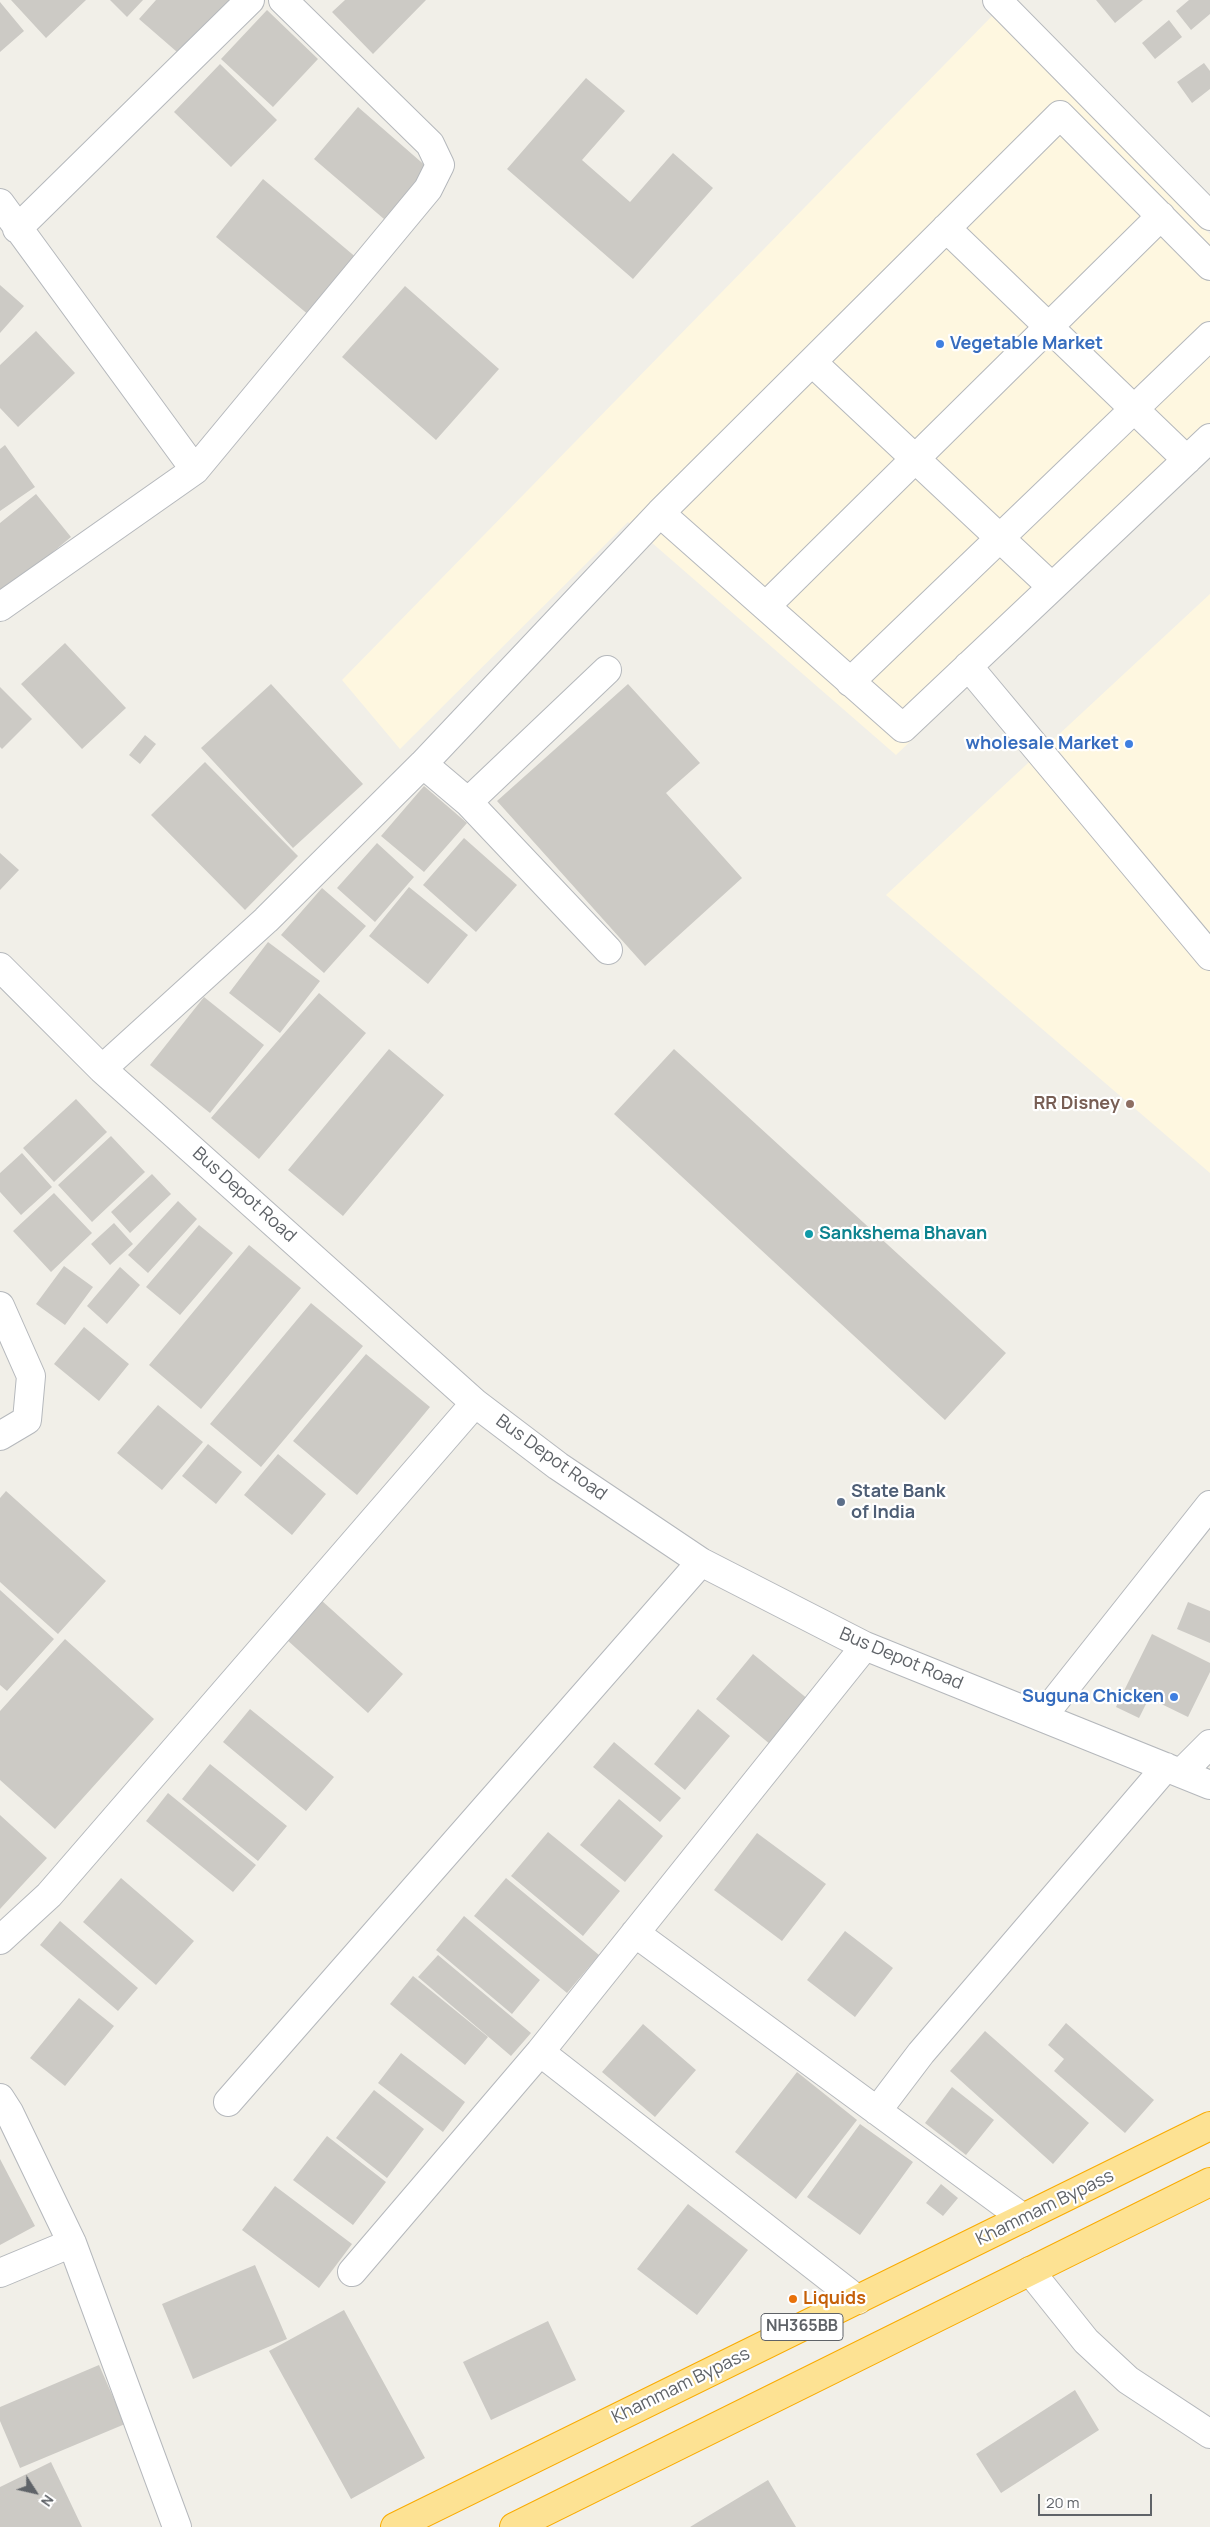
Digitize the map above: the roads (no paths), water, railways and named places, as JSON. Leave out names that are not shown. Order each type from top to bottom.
[{"type":"highway","name":"Khammam Bypass","points":[[394,2527],[1210,2126]]},
{"type":"highway","name":"NH365BB","points":[[514,2527],[1210,2182]]},
{"type":"street","points":[[17,229],[250,0]]},
{"type":"street","points":[[0,607],[195,470],[428,189],[440,165],[430,144],[283,0]]},
{"type":"street","points":[[997,0],[1210,216]]},
{"type":"street","points":[[102,1069],[266,920],[423,764],[660,513],[1060,115],[1210,266]]},
{"type":"street","points":[[0,203],[17,229],[195,470]]},
{"type":"street","points":[[766,606],[1161,216]]},
{"type":"street","points":[[946,228],[1187,460]]},
{"type":"street","points":[[850,682],[1210,336]]},
{"type":"street","points":[[812,362],[1052,587]]},
{"type":"street","points":[[660,513],[903,728],[1210,438]]},
{"type":"street","points":[[968,666],[1210,956]]},
{"type":"street","points":[[468,802],[607,670]]},
{"type":"street","points":[[423,764],[468,802],[608,950]]},
{"type":"street","name":"Bus Depot Road","points":[[0,967],[102,1069],[475,1403],[558,1466],[701,1562],[866,1646],[1210,1785]]},
{"type":"street","points":[[0,1306],[31,1376],[27,1420],[0,1436]]},
{"type":"street","points":[[0,1940],[49,1895],[475,1403]]},
{"type":"street","points":[[1042,1717],[1210,1505]]},
{"type":"street","points":[[228,2102],[701,1562]]},
{"type":"street","points":[[352,2272],[540,2052],[866,1646]]},
{"type":"street","points":[[877,2111],[921,2053],[1173,1770],[1210,1744]]},
{"type":"street","points":[[636,1933],[1023,2218]]},
{"type":"street","points":[[540,2052],[858,2300]]},
{"type":"street","points":[[0,2098],[9,2112],[72,2243],[177,2527]]},
{"type":"street","points":[[0,2273],[72,2243]]},
{"type":"street","points":[[1030,2271],[1086,2341],[1128,2380],[1210,2434]]},
{"type":"place","name":"Vegetable Market","points":[[940,344]]},
{"type":"place","name":"wholesale Market","points":[[1129,744]]},
{"type":"place","name":"RR Disney","points":[[1130,1104]]},
{"type":"place","name":"Sankshema Bhavan","points":[[809,1234]]},
{"type":"place","name":"State Bank of India","points":[[841,1502]]},
{"type":"place","name":"Suguna Chicken","points":[[1174,1697]]},
{"type":"place","name":"Liquids","points":[[793,2299]]}]
